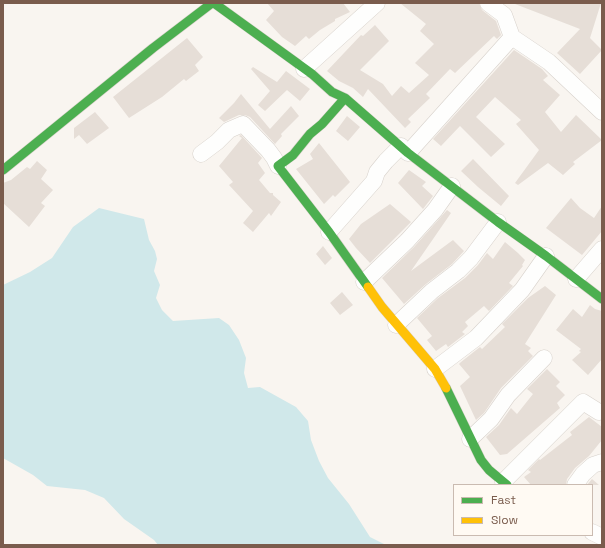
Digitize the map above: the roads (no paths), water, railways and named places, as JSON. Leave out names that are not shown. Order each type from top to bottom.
[{"type":"street","points":[[3,170],[159,43],[213,3],[304,69],[332,92],[345,98],[405,150],[498,222],[546,256],[602,299]]},
{"type":"street","points":[[304,69],[375,3]]},
{"type":"street","points":[[488,3],[504,15],[512,37],[549,62],[602,112]]},
{"type":"street","points":[[329,232],[374,181],[376,172],[386,161],[405,150],[512,37]]},
{"type":"street","points":[[278,166],[293,155],[310,134],[322,124],[345,98]]},
{"type":"street","points":[[201,154],[217,142],[229,130],[243,124],[268,150],[278,166],[329,232],[396,324],[436,369],[481,460],[489,470],[505,484],[583,402],[599,412]]},
{"type":"street","points":[[364,282],[407,241],[435,210],[452,186]]},
{"type":"street","points":[[396,324],[471,258],[498,222]]},
{"type":"street","points":[[576,279],[602,249]]},
{"type":"street","points":[[436,369],[476,338],[522,290],[546,256]]},
{"type":"street","points":[[470,439],[491,419],[508,395],[544,358]]},
{"type":"street","points":[[576,484],[583,474],[593,465],[602,462]]},
{"type":"street","points":[[593,532],[602,537]]},
{"type":"water","points":[[99,208],[144,219],[149,240],[155,251],[157,259],[154,271],[160,285],[156,298],[162,310],[173,321],[219,318],[229,325],[239,340],[246,358],[244,373],[248,388],[260,387],[296,407],[308,421],[311,440],[319,461],[328,478],[349,504],[370,537],[386,545],[158,545],[154,540],[124,519],[104,498],[85,490],[47,486],[33,475],[3,458],[3,285],[30,272],[52,258],[73,227]]}]
